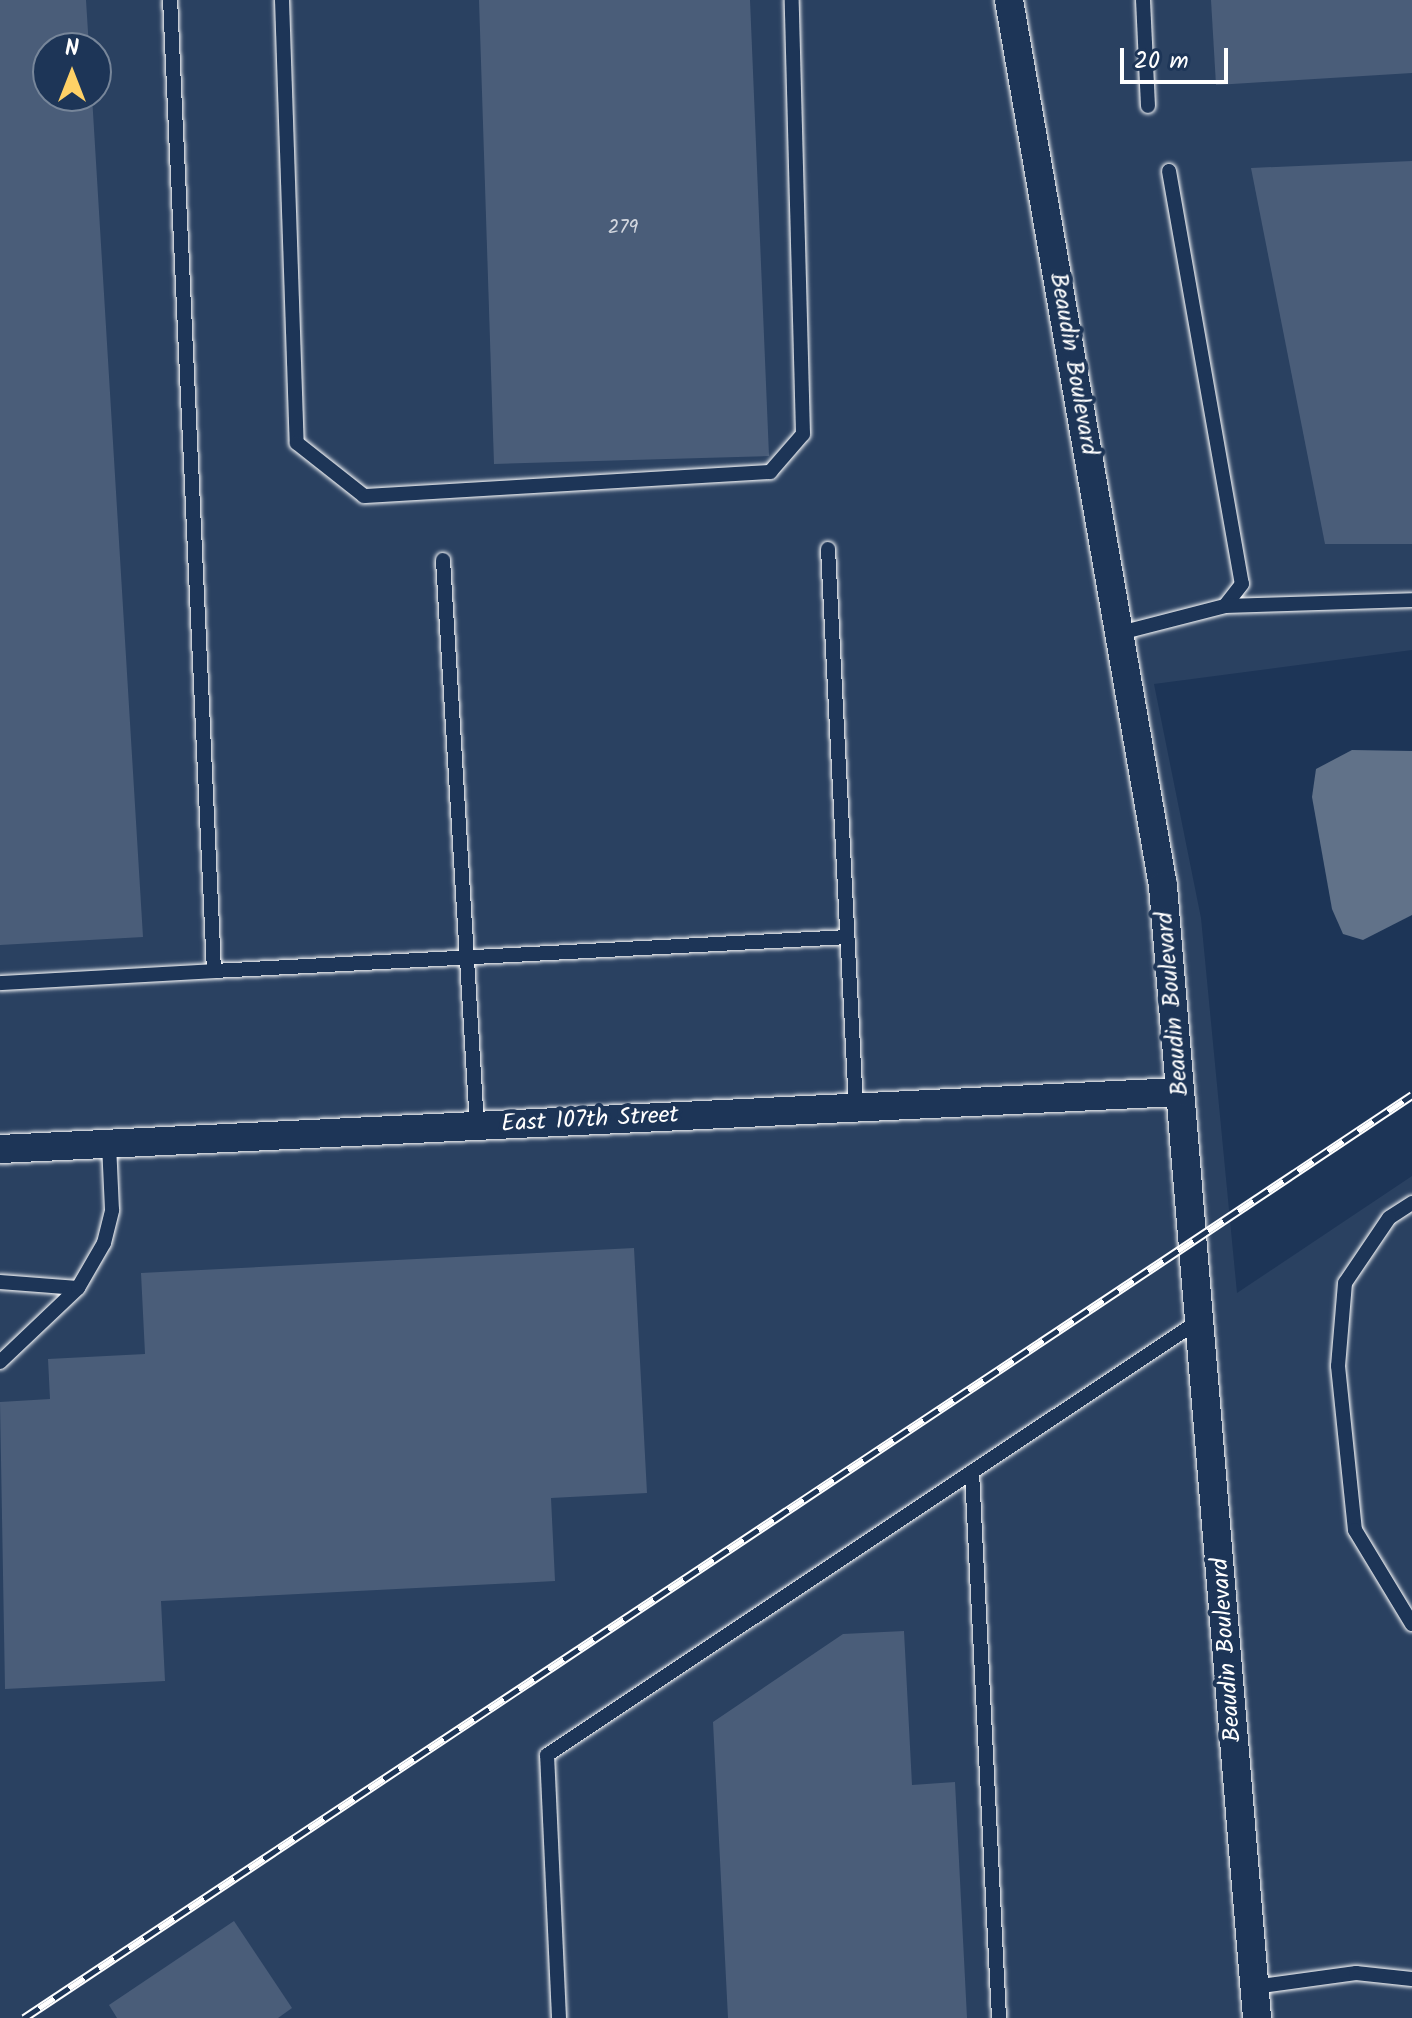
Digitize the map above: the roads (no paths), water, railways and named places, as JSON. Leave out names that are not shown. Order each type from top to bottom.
[{"type":"street","name":"Beaudin Boulevard","points":[[1009,0],[1163,886],[1257,2018]]},
{"type":"street","name":"East 107th Street","points":[[0,1149],[1180,1092]]},
{"type":"lane","points":[[170,0],[214,971]]},
{"type":"lane","points":[[282,0],[297,443],[364,496],[770,472],[803,434],[792,0]]},
{"type":"lane","points":[[1143,0],[1148,106]]},
{"type":"lane","points":[[1169,171],[1242,584],[1225,606]]},
{"type":"lane","points":[[828,549],[856,1108]]},
{"type":"lane","points":[[443,560],[477,1126]]},
{"type":"lane","points":[[1120,633],[1225,606],[1412,600]]},
{"type":"lane","points":[[0,983],[468,961],[847,937]]},
{"type":"lane","points":[[0,1362],[78,1288],[104,1243],[112,1210],[109,1144]]},
{"type":"lane","points":[[1412,1203],[1389,1218],[1345,1283],[1338,1366],[1355,1530],[1412,1624]]},
{"type":"lane","points":[[0,1282],[78,1288]]},
{"type":"lane","points":[[559,2018],[547,1755],[1200,1320]]},
{"type":"lane","points":[[972,1472],[999,2018]]},
{"type":"lane","points":[[1254,1987],[1356,1973],[1412,1979]]},
{"type":"railway","points":[[24,2018],[1412,1095]]}]
